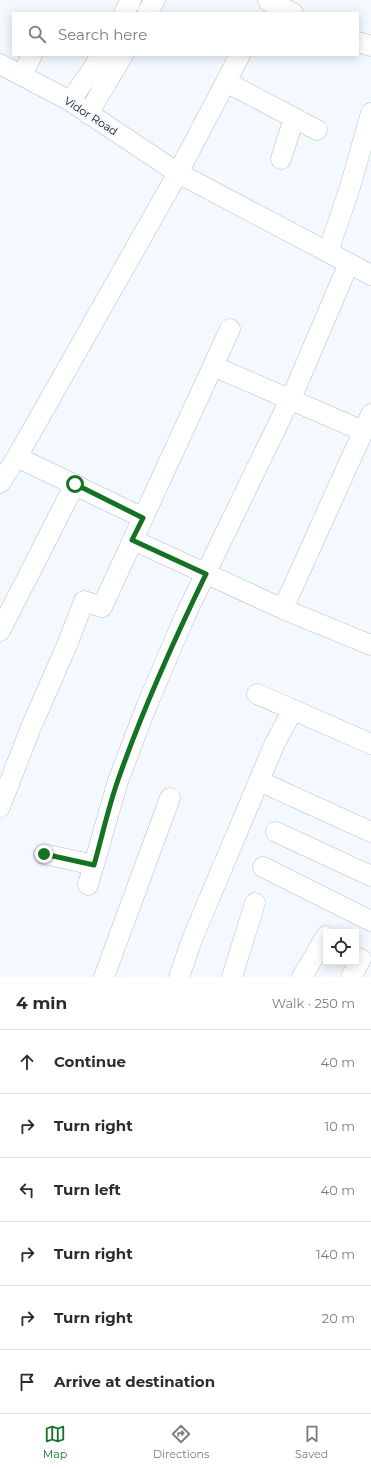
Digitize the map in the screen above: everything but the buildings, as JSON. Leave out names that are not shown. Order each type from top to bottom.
[{"type":"street","points":[[125,12],[131,0]]},
{"type":"street","points":[[148,12],[155,0]]},
{"type":"street","points":[[267,5],[290,12]]},
{"type":"street","points":[[359,42],[371,46]]},
{"type":"street","points":[[22,76],[32,56]]},
{"type":"street","points":[[70,101],[100,56]]},
{"type":"street","points":[[88,114],[122,56]]},
{"type":"street","points":[[0,483],[17,456],[178,173],[239,56]]},
{"type":"street","name":"Vidor Road","points":[[0,64],[70,101],[178,173],[349,262],[371,275]]},
{"type":"street","points":[[226,82],[317,130]]},
{"type":"street","points":[[328,252],[368,135],[371,113]]},
{"type":"street","points":[[281,159],[294,118]]},
{"type":"street","points":[[88,885],[118,781],[150,698],[185,616],[290,399],[349,262]]},
{"type":"street","points":[[0,807],[31,727],[84,601],[102,607],[230,329]]},
{"type":"street","points":[[213,366],[290,399],[367,423],[283,609]]},
{"type":"street","points":[[17,456],[143,518]]},
{"type":"street","points":[[0,632],[75,484]]},
{"type":"street","points":[[132,540],[283,609],[371,645]]},
{"type":"street","points":[[257,694],[371,744]]},
{"type":"street","points":[[179,977],[194,936],[275,743],[293,710]]},
{"type":"street","points":[[259,781],[371,832]]},
{"type":"street","points":[[104,977],[170,798]]},
{"type":"street","points":[[276,832],[371,876]]},
{"type":"street","points":[[44,854],[94,865]]},
{"type":"street","points":[[263,867],[371,921]]},
{"type":"street","points":[[232,977],[255,903]]},
{"type":"street","points":[[302,977],[323,941]]},
{"type":"street","points":[[351,977],[361,959]]},
{"type":"route","points":[[44,854],[94,865],[118,781],[147,705],[185,616],[206,574],[132,540],[143,518],[75,484]]}]
